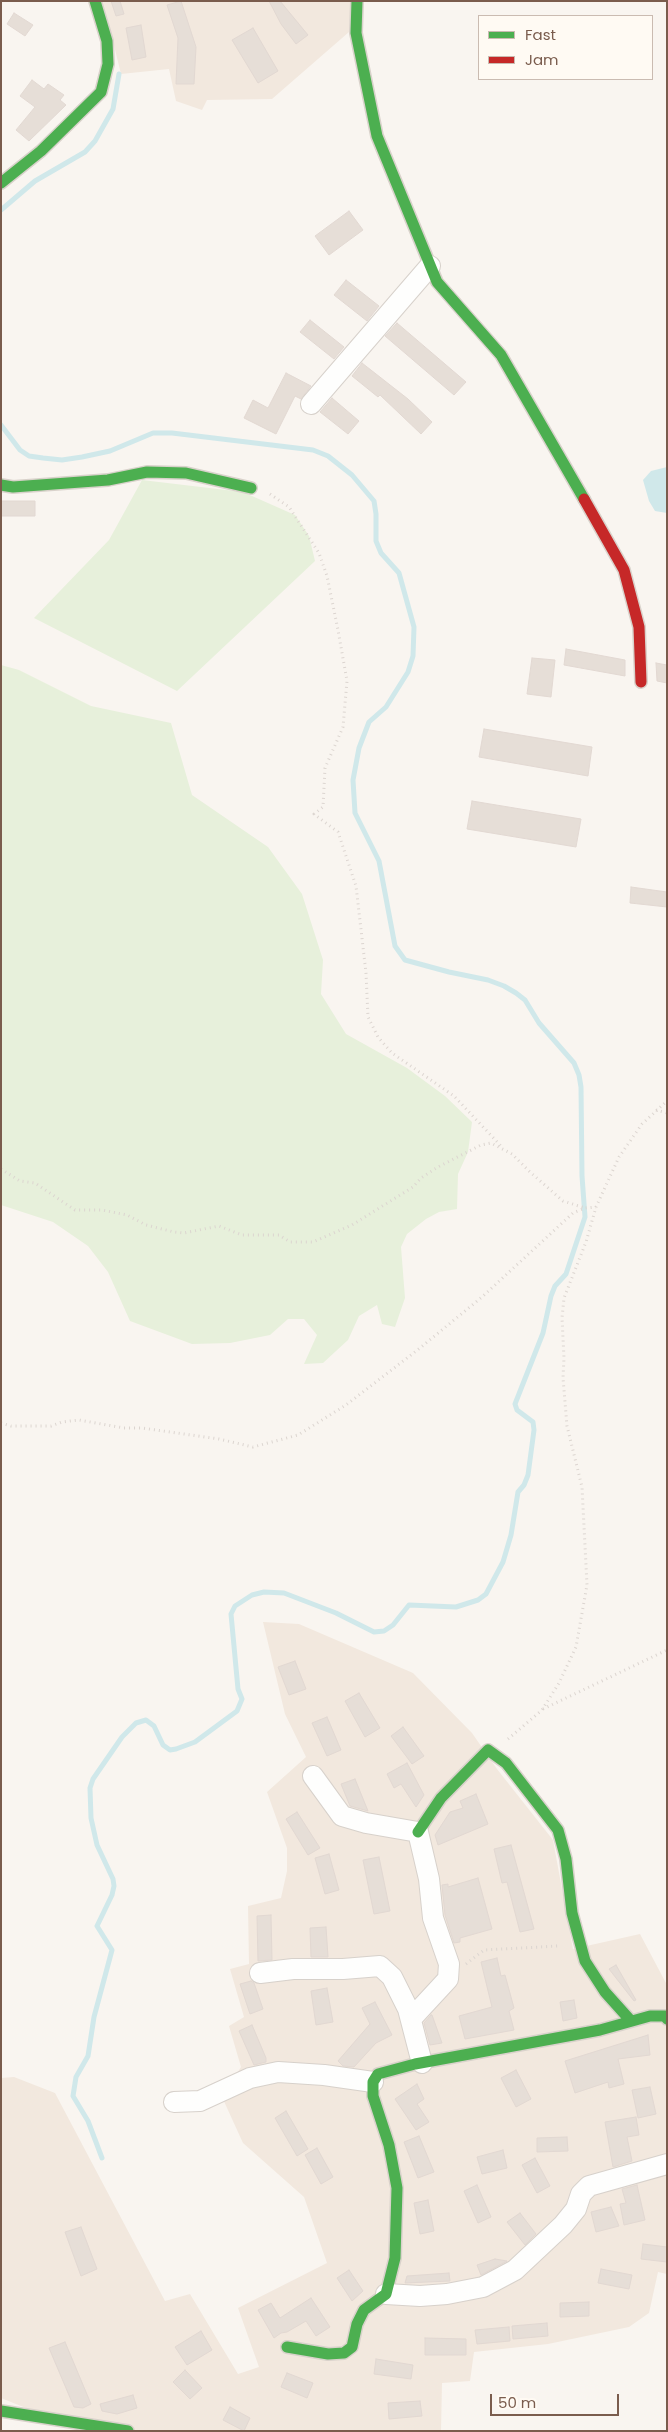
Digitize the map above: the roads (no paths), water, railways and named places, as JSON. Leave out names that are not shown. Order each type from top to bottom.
[{"type":"street","points":[[1,183],[41,151],[85,110],[101,92],[108,64],[107,41],[95,1]]},
{"type":"street","points":[[357,1],[356,33],[377,136],[430,266],[437,282],[501,355],[624,570],[639,627],[641,682]]},
{"type":"street","points":[[310,404],[430,266]]},
{"type":"street","points":[[1,485],[13,487],[108,480],[147,472],[186,473],[251,488]]},
{"type":"street","points":[[411,2019],[448,1979],[449,1964],[433,1918],[429,1879],[418,1832],[440,1798],[488,1750],[506,1763],[558,1830],[566,1859],[572,1913],[585,1961],[606,1992],[631,2021]]},
{"type":"street","points":[[313,1776],[342,1816],[366,1823],[418,1832]]},
{"type":"street","points":[[260,1973],[293,1969],[343,1969],[380,1966],[392,1976],[408,2009],[422,2063]]},
{"type":"street","points":[[386,2294],[395,2258],[397,2188],[388,2145],[373,2096],[373,2082],[378,2074],[422,2063],[600,2030],[650,2016],[665,2016],[667,2019]]},
{"type":"street","points":[[174,2102],[200,2101],[250,2078],[278,2072],[324,2075],[373,2082]]},
{"type":"street","points":[[288,2347],[328,2354],[344,2353],[352,2347],[357,2324],[364,2310],[386,2294],[420,2296],[447,2294],[482,2286],[515,2270],[550,2238],[576,2209],[581,2194],[589,2186],[667,2164]]},
{"type":"street","points":[[1,2412],[128,2431]]},
{"type":"water","points":[[667,467],[667,513],[655,511],[649,501],[643,480],[651,471]]},
{"type":"waterway","points":[[1,210],[35,181],[85,152],[95,141],[113,109],[119,74]]},
{"type":"waterway","points":[[1,425],[20,450],[29,456],[43,458],[62,460],[82,457],[110,451],[153,433],[172,433],[313,450],[328,456],[352,475],[374,501],[376,541],[381,553],[399,573],[414,627],[413,656],[408,672],[386,707],[369,722],[359,748],[353,780],[355,813],[379,861],[395,946],[405,960],[488,980],[516,993],[525,1000],[539,1023],[574,1063],[581,1087],[582,1176],[585,1217],[566,1274],[555,1286],[551,1296],[543,1333],[515,1404],[517,1410],[533,1422],[534,1430],[528,1475],[524,1485],[518,1492],[511,1535],[503,1562],[486,1594],[478,1600],[456,1607],[409,1605],[393,1625],[384,1631],[374,1632],[336,1613],[284,1593],[264,1592],[252,1595],[235,1606],[231,1614],[238,1689],[242,1699],[237,1711],[195,1742],[170,1750],[163,1745],[154,1726],[146,1720],[136,1723],[122,1737],[93,1779],[90,1788],[91,1818],[97,1845],[113,1879],[114,1886],[112,1895],[97,1926],[112,1950],[94,2017],[88,2056],[76,2077],[73,2096],[88,2121],[102,2158]]}]
